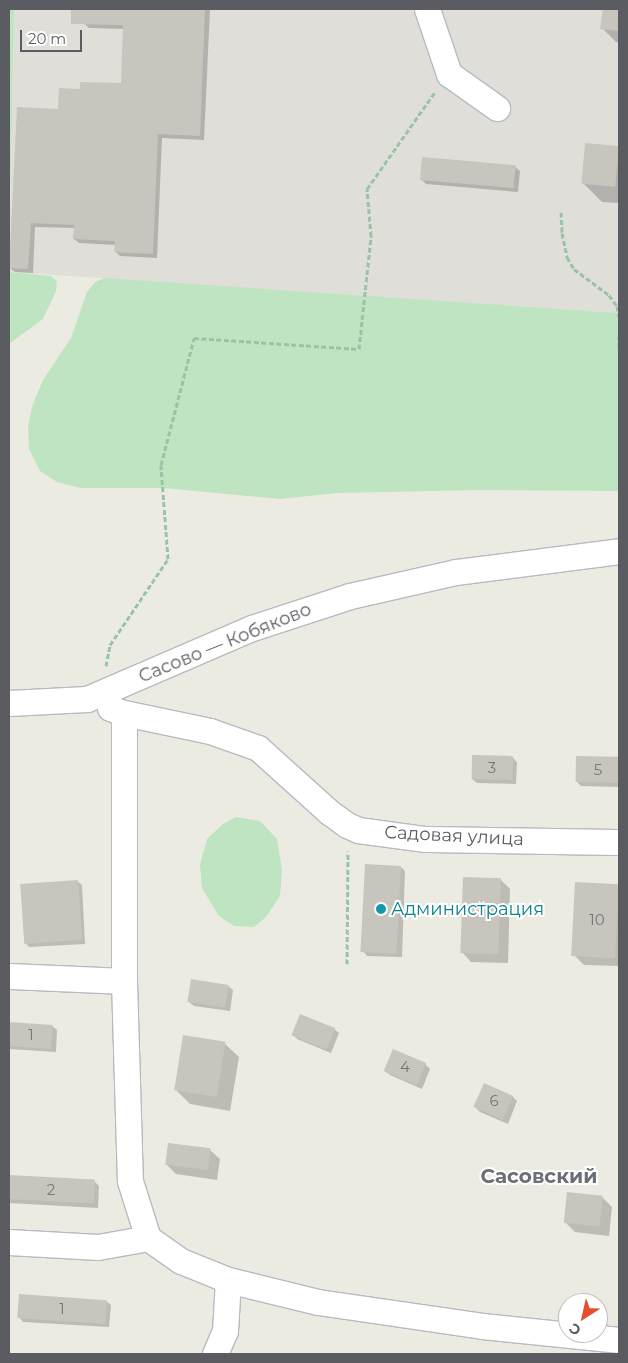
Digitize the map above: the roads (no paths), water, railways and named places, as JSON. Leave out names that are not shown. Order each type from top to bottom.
[{"type":"street","points":[[427,9],[448,74],[497,108]]},
{"type":"street","name":"Сасово — Кобяково","points":[[9,702],[94,696],[252,628],[350,596],[456,572],[619,551]]},
{"type":"street","name":"Садовая улица","points":[[94,696],[124,713],[210,731],[258,748],[346,825],[358,830],[425,839],[619,842]]},
{"type":"street","points":[[124,713],[124,981],[130,1181],[148,1238],[181,1262],[228,1280],[328,1303],[482,1326],[619,1340]]},
{"type":"street","points":[[9,976],[124,981]]},
{"type":"street","points":[[9,1242],[98,1247],[148,1238]]},
{"type":"street","points":[[215,1354],[225,1331],[228,1280]]},
{"type":"place","name":"Администрация","points":[[381,909]]},
{"type":"district","name":"Сасовский","points":[[539,1176]]}]
